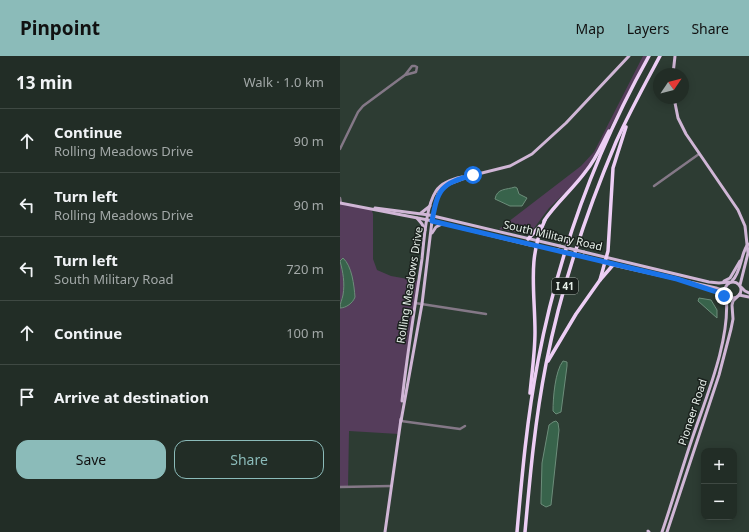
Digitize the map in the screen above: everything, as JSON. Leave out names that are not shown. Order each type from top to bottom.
[{"type":"highway","name":"I 41","points":[[517,532],[529,413],[539,355],[552,295],[585,193],[620,111],[649,56]]},
{"type":"highway","name":"I 41","points":[[525,532],[537,415],[546,363],[562,298],[584,226],[616,142],[660,56]]},
{"type":"highway","points":[[528,239],[588,170],[620,111]]},
{"type":"highway","points":[[600,280],[608,251],[610,236],[610,206],[613,168],[629,115]]},
{"type":"highway","points":[[529,413],[535,351],[532,264],[540,229],[544,220]]},
{"type":"highway","points":[[546,363],[569,324],[612,265]]},
{"type":"main road","name":"Rolling Meadows Drive","points":[[401,421],[405,368],[428,220],[435,192],[442,184],[456,178],[510,166],[532,154],[566,123],[629,56]]},
{"type":"main road","points":[[674,68],[675,56]]},
{"type":"main road","points":[[675,104],[683,130],[740,214],[745,226],[748,253],[741,291],[738,296]]},
{"type":"main road","name":"Rolling Meadows Drive","points":[[385,532],[401,421],[422,304],[432,221],[437,198],[442,188],[470,176]]},
{"type":"main road","name":"South Military Road","points":[[340,203],[416,217],[536,247],[606,257],[716,283],[731,282]]},
{"type":"main road","points":[[421,213],[431,204]]},
{"type":"main road","name":"South Military Road","points":[[371,208],[385,208],[421,213],[560,246],[612,265],[717,288],[726,294]]},
{"type":"main road","points":[[416,217],[426,232]]},
{"type":"main road","points":[[431,234],[436,227],[445,224]]},
{"type":"main road","points":[[748,244],[736,276],[726,286],[726,294],[731,298],[738,296],[749,297]]},
{"type":"main road","points":[[716,283],[730,278],[743,256]]},
{"type":"main road","points":[[731,282],[737,282],[745,291],[749,293]]},
{"type":"main road","points":[[690,283],[720,293],[725,298],[727,303]]},
{"type":"main road","name":"Pioneer Road","points":[[662,532],[720,354],[726,328],[726,294]]},
{"type":"main road","name":"Pioneer Road","points":[[667,532],[719,376],[733,319],[733,301],[738,296]]},
{"type":"street","points":[[340,149],[358,112],[363,106],[405,76],[416,72],[417,68],[412,66],[405,76]]},
{"type":"street","points":[[654,186],[699,154]]},
{"type":"street","points":[[340,198],[340,203]]},
{"type":"street","points":[[415,303],[486,314]]},
{"type":"street","points":[[401,421],[460,429],[465,426]]},
{"type":"street","points":[[340,487],[391,486]]},
{"type":"shaded area","points":[[643,56],[647,56],[612,124],[587,168],[573,185],[549,208],[529,235],[499,229],[581,166],[594,152]]},
{"type":"shaded area","points":[[515,187],[517,188],[519,194],[527,198],[522,206],[510,206],[495,199],[496,195],[500,191]]},
{"type":"shaded area","points":[[340,203],[371,208],[373,214],[373,259],[377,270],[391,276],[419,281],[405,368],[399,434],[349,431],[348,487],[340,487]]},
{"type":"shaded area","points":[[343,258],[349,266],[355,297],[349,305],[340,308],[344,286],[340,261]]},
{"type":"shaded area","points":[[699,298],[711,300],[717,310],[717,318],[698,301]]},
{"type":"shaded area","points":[[563,361],[567,362],[567,366],[561,412],[556,414],[553,411],[553,399],[558,371]]},
{"type":"shaded area","points":[[556,421],[558,423],[559,430],[551,505],[546,507],[541,504],[542,463],[549,425]]},
{"type":"route","points":[[473,175],[442,188],[437,198],[432,221],[543,248],[558,250],[612,265],[677,279],[717,292],[724,296]]}]
